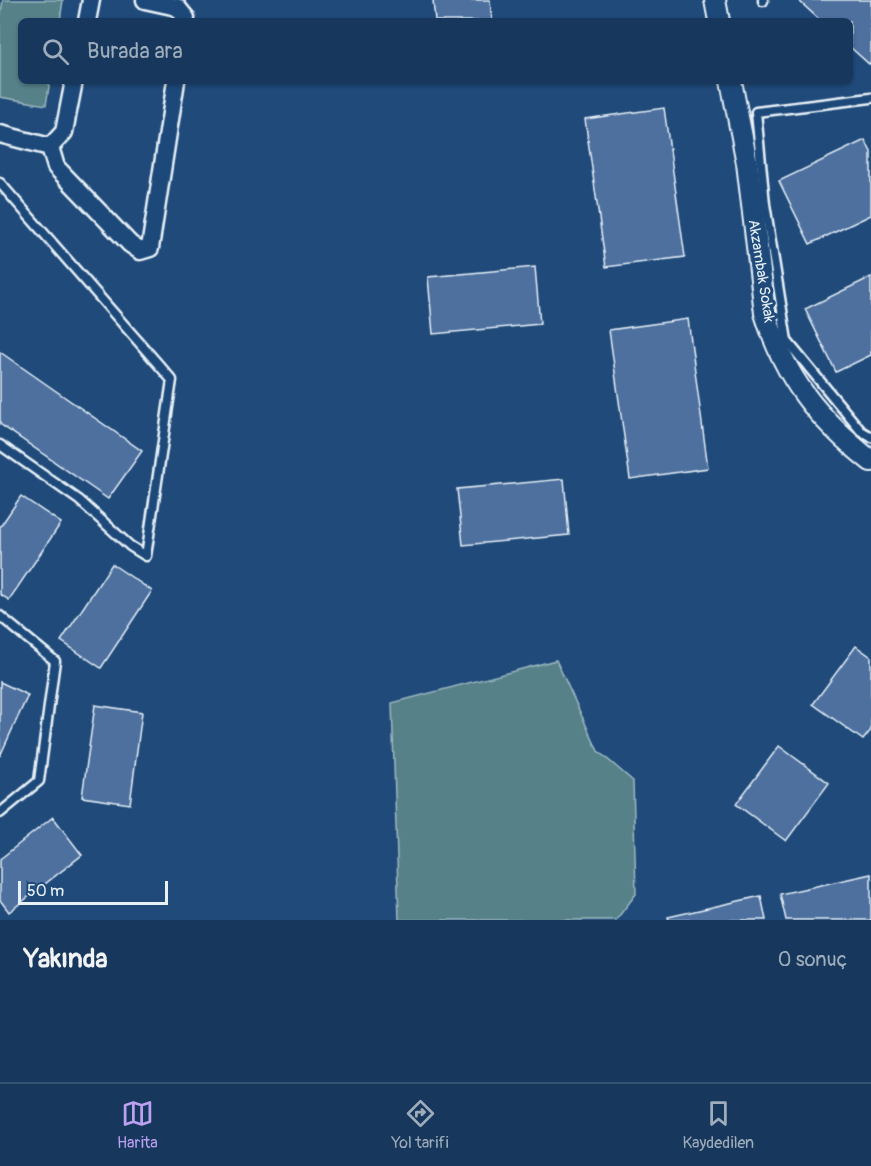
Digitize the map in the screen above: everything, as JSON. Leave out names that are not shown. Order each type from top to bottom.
[{"type":"street","points":[[88,18],[91,0]]},
{"type":"street","points":[[145,0],[177,7],[186,18]]},
{"type":"street","points":[[715,0],[718,18]]},
{"type":"street","points":[[50,147],[64,132],[73,84]]},
{"type":"street","points":[[50,147],[56,167],[130,244],[140,251],[150,248],[176,84]]},
{"type":"street","name":"Akzambak Sokak","points":[[731,84],[747,163],[765,313],[771,331],[795,381],[816,411],[841,438],[871,462]]},
{"type":"street","points":[[0,134],[50,147]]},
{"type":"lane","points":[[871,98],[756,112],[765,204],[787,341],[861,431],[871,437]]},
{"type":"lane","points":[[0,183],[172,380],[146,556],[130,546],[79,500],[0,445]]},
{"type":"lane","points":[[0,616],[55,661],[39,781],[0,813]]},
{"type":"green space","points":[[3,0],[63,0],[60,18],[18,18],[18,84],[50,84],[46,105],[0,97],[0,18]]},
{"type":"green space","points":[[556,660],[598,751],[633,781],[636,894],[616,920],[399,920],[392,703]]},
{"type":"building","points":[[433,0],[490,0],[492,18],[435,18]]},
{"type":"building","points":[[798,0],[871,0],[871,61],[869,64],[853,50],[853,18],[818,18]]},
{"type":"building","points":[[664,108],[685,257],[606,267],[585,119]]},
{"type":"building","points":[[865,140],[871,152],[871,215],[810,244],[779,181]]},
{"type":"building","points":[[535,267],[540,324],[433,334],[428,277]]},
{"type":"building","points":[[871,277],[871,355],[836,372],[805,309]]},
{"type":"building","points":[[688,319],[708,468],[630,479],[609,330]]},
{"type":"building","points":[[0,352],[142,451],[108,499],[0,424]]},
{"type":"building","points":[[564,479],[569,535],[463,545],[457,489]]},
{"type":"building","points":[[21,496],[61,523],[9,600],[0,594],[0,527]]},
{"type":"building","points":[[112,564],[152,591],[101,668],[61,641]]},
{"type":"building","points":[[856,646],[871,657],[871,730],[863,740],[813,704]]},
{"type":"building","points":[[0,682],[28,695],[0,756]]},
{"type":"building","points":[[95,705],[142,712],[130,804],[82,797]]},
{"type":"building","points":[[779,746],[829,783],[786,841],[736,804]]},
{"type":"building","points":[[53,817],[82,855],[9,912],[0,900],[0,859]]},
{"type":"building","points":[[871,874],[871,920],[786,920],[780,894]]},
{"type":"building","points":[[761,896],[766,920],[669,920],[668,917]]}]
